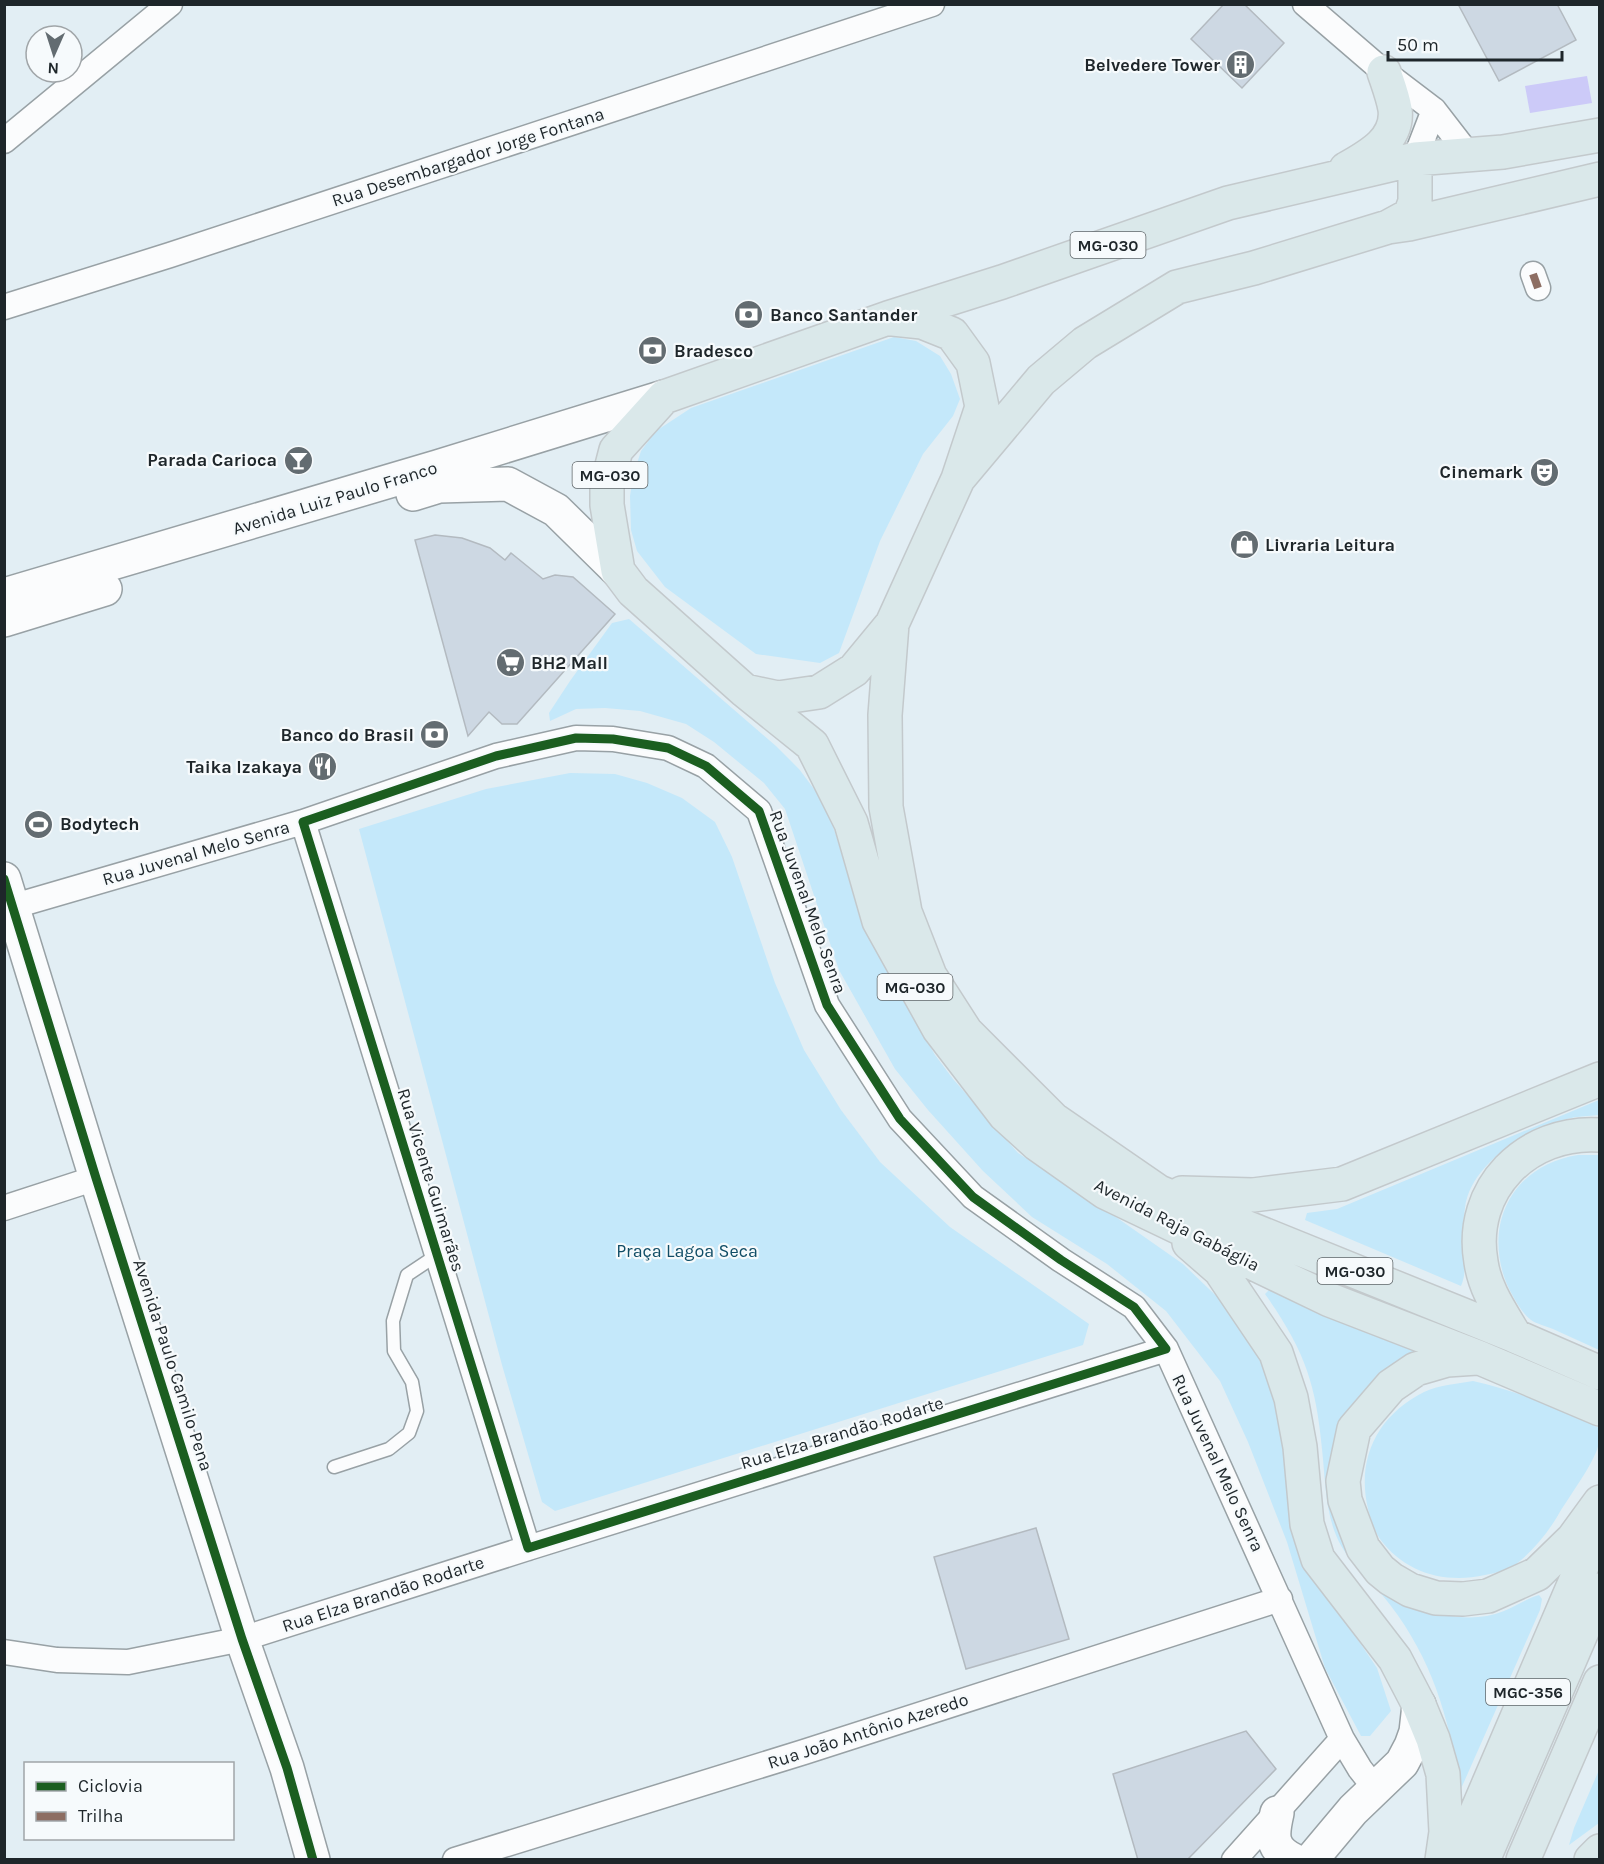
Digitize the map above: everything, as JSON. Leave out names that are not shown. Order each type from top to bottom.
[{"type":"highway","points":[[1329,179],[1377,150],[1393,129],[1395,110],[1384,72]]},
{"type":"highway","name":"MG-030","points":[[745,691],[633,591],[618,571],[607,505],[607,485],[616,450],[664,397],[888,318],[1002,282],[1228,203],[1415,159],[1503,152],[1599,135]]},
{"type":"highway","points":[[1388,227],[1410,215],[1413,208],[1415,159]]},
{"type":"highway","name":"MG-030","points":[[892,624],[958,479],[1041,380],[1085,343],[1178,287],[1254,268],[1388,227],[1410,224],[1599,179]]},
{"type":"highway","points":[[888,318],[922,322],[952,334],[973,363],[982,407],[958,479]]},
{"type":"highway","points":[[745,691],[778,698],[819,692],[854,670],[892,624]]},
{"type":"highway","name":"Avenida Raja Gabáglia","points":[[892,624],[885,715],[886,807],[905,912],[930,976],[966,1032],[1053,1119],[1162,1207],[1329,1300],[1480,1358],[1599,1409]]},
{"type":"highway","name":"Avenida Raja Gabáglia","points":[[745,691],[812,745],[852,823],[879,921],[939,1029],[1005,1115],[1037,1144],[1105,1192],[1162,1207],[1515,1336],[1599,1373]]},
{"type":"highway","points":[[1162,1207],[1342,1184],[1599,1079]]},
{"type":"highway","points":[[1515,1336],[1488,1291],[1480,1263],[1479,1239],[1484,1210],[1495,1186],[1526,1153],[1565,1137],[1599,1136]]},
{"type":"highway","points":[[1162,1207],[1220,1270],[1276,1353],[1291,1398],[1300,1447],[1307,1524],[1318,1559],[1395,1659],[1419,1705],[1433,1739],[1443,1774],[1446,1832],[1442,1860]]},
{"type":"highway","points":[[1480,1358],[1447,1360],[1416,1369],[1391,1386],[1354,1429],[1343,1481],[1345,1500],[1363,1548],[1380,1570],[1410,1590],[1436,1598],[1463,1599],[1488,1596],[1537,1574],[1573,1539],[1599,1502]]},
{"type":"highway","name":"MGC-356","points":[[1456,1860],[1599,1524]]},
{"type":"highway","name":"MGC-356","points":[[1483,1860],[1599,1590]]},
{"type":"highway","name":"MGC-356","points":[[1523,1860],[1599,1682]]},
{"type":"highway","points":[[1541,1860],[1599,1724]]},
{"type":"highway","points":[[1591,1860],[1599,1851]]},
{"type":"street","points":[[4,141],[170,4]]},
{"type":"street","name":"Rua Desembargador Jorge Fontana","points":[[4,307],[587,118],[892,10],[932,4]]},
{"type":"street","points":[[1305,4],[1384,72],[1434,110],[1468,154]]},
{"type":"street","points":[[1415,159],[1434,110]]},
{"type":"street","name":"Avenida Luiz Paulo Franco","points":[[4,595],[437,467],[664,397]]},
{"type":"street","name":"Avenida Luiz Paulo Franco","points":[[4,620],[439,486],[508,484],[555,510],[618,571]]},
{"type":"street","name":"Rua Juvenal Melo Senra","points":[[8,898],[303,822],[496,756],[576,738],[613,739],[668,748],[706,766],[759,811],[827,1005],[900,1119],[973,1197],[1061,1260],[1134,1307],[1166,1349],[1342,1739],[1360,1769],[1375,1788]]},
{"type":"street","name":"Rua Vicente Guimarães","points":[[303,822],[528,1548]]},
{"type":"street","name":"Avenida Paulo Camilo Pena","points":[[8,898],[242,1639],[287,1768],[313,1860]]},
{"type":"street","points":[[4,1208],[96,1179]]},
{"type":"street","name":"Rua Elza Brandão Rodarte","points":[[4,1652],[57,1660],[128,1662],[242,1639],[1166,1349]]},
{"type":"street","name":"Rua João Antônio Azeredo","points":[[455,1860],[804,1752],[1280,1599]]},
{"type":"street","points":[[1311,1860],[1353,1810],[1402,1763],[1416,1732],[1419,1705]]},
{"type":"street","points":[[1234,1860],[1342,1739]]},
{"type":"street","points":[[1402,1763],[1418,1762],[1432,1766],[1443,1774]]},
{"type":"street","points":[[1278,1813],[1272,1832],[1274,1843],[1284,1855],[1293,1860]]},
{"type":"lane","points":[[334,1467],[389,1449],[409,1433],[417,1411],[412,1382],[394,1351],[393,1321],[407,1275],[437,1255]]},
{"type":"green space","points":[[894,337],[916,341],[940,356],[951,374],[960,399],[953,416],[923,454],[880,541],[839,653],[820,663],[756,654],[665,587],[637,551],[631,530],[630,496],[633,476],[641,451],[656,431],[691,408]]},
{"type":"green space","points":[[629,619],[776,746],[799,769],[826,805],[845,863],[884,965],[935,1055],[953,1079],[1018,1153],[1103,1208],[1183,1264],[1234,1313],[1266,1369],[1337,1609],[1377,1668],[1391,1711],[1370,1736],[1361,1736],[1325,1668],[1287,1542],[1248,1442],[1220,1381],[1166,1311],[1107,1264],[1032,1217],[983,1171],[895,1069],[839,970],[785,809],[764,783],[714,742],[686,724],[640,711],[605,708],[576,709],[550,721],[549,713],[612,623]]},
{"type":"green space","name":"Praça Lagoa Seca","points":[[570,773],[615,774],[647,783],[682,798],[715,822],[732,857],[775,983],[804,1050],[841,1110],[880,1162],[950,1227],[1089,1324],[1083,1345],[555,1511],[542,1502],[502,1365],[359,829],[486,789]]},
{"type":"green space","points":[[1599,1100],[1599,1115],[1559,1121],[1524,1137],[1491,1161],[1479,1175],[1469,1191],[1465,1208],[1463,1236],[1465,1271],[1461,1286],[1305,1220],[1307,1213],[1337,1209]]},
{"type":"green space","points":[[1578,1155],[1599,1155],[1599,1350],[1531,1320],[1524,1313],[1508,1286],[1500,1260],[1499,1238],[1502,1218],[1509,1200],[1521,1184],[1537,1171],[1556,1161]]},
{"type":"green space","points":[[1269,1290],[1419,1346],[1423,1356],[1377,1381],[1351,1407],[1339,1429],[1331,1465],[1414,1607],[1459,1617],[1481,1617],[1504,1611],[1539,1595],[1542,1599],[1540,1610],[1460,1791],[1445,1717],[1429,1671],[1406,1627],[1384,1597],[1345,1552],[1334,1530],[1327,1500],[1312,1385],[1290,1332],[1265,1294]]},
{"type":"green space","points":[[1473,1381],[1522,1395],[1599,1428],[1599,1442],[1593,1459],[1553,1524],[1521,1560],[1508,1569],[1489,1574],[1455,1578],[1441,1577],[1414,1568],[1401,1560],[1380,1539],[1368,1509],[1365,1472],[1374,1440],[1394,1413],[1424,1392],[1441,1386]]},
{"type":"green space","points":[[1599,1770],[1599,1823],[1569,1845],[1574,1828]]},
{"type":"shaded area","points":[[1587,76],[1592,103],[1530,113],[1525,86]]},
{"type":"building","name":"Belvedere Tower","points":[[1224,4],[1244,4],[1284,43],[1242,88],[1191,39]]},
{"type":"building","points":[[1458,4],[1557,4],[1576,40],[1499,81]]},
{"type":"building","name":"BH2 Mall","points":[[435,535],[462,538],[490,548],[505,560],[511,553],[543,579],[555,575],[573,577],[615,614],[517,724],[502,724],[489,712],[468,736],[415,540]]},
{"type":"building","points":[[1036,1528],[1069,1639],[966,1669],[934,1557]]},
{"type":"building","points":[[1246,1731],[1276,1769],[1187,1860],[1138,1860],[1113,1774]]},
{"type":"marked path","points":[[1533,274],[1538,288]]},
{"type":"cycle path","points":[[576,738],[613,739],[668,748],[706,766],[759,811],[827,1005],[900,1119],[973,1197],[1061,1260],[1134,1307],[1166,1349],[528,1548],[303,822],[496,756],[576,738]]},
{"type":"cycle path","points":[[4,879],[242,1639],[287,1768],[313,1860]]},
{"type":"place","name":"Belvedere Tower","points":[[1241,65]]},
{"type":"place","name":"Banco Santander","points":[[749,315]]},
{"type":"place","name":"Bradesco","points":[[653,351]]},
{"type":"place","name":"Parada Carioca","points":[[298,460]]},
{"type":"place","name":"Cinemark","points":[[1544,472]]},
{"type":"place","name":"Livraria Leitura","points":[[1244,545]]},
{"type":"place","name":"BH2 Mall","points":[[510,663]]},
{"type":"place","name":"Banco do Brasil","points":[[435,735]]},
{"type":"place","name":"Taika Izakaya","points":[[323,767]]},
{"type":"place","name":"Bodytech","points":[[39,824]]}]
